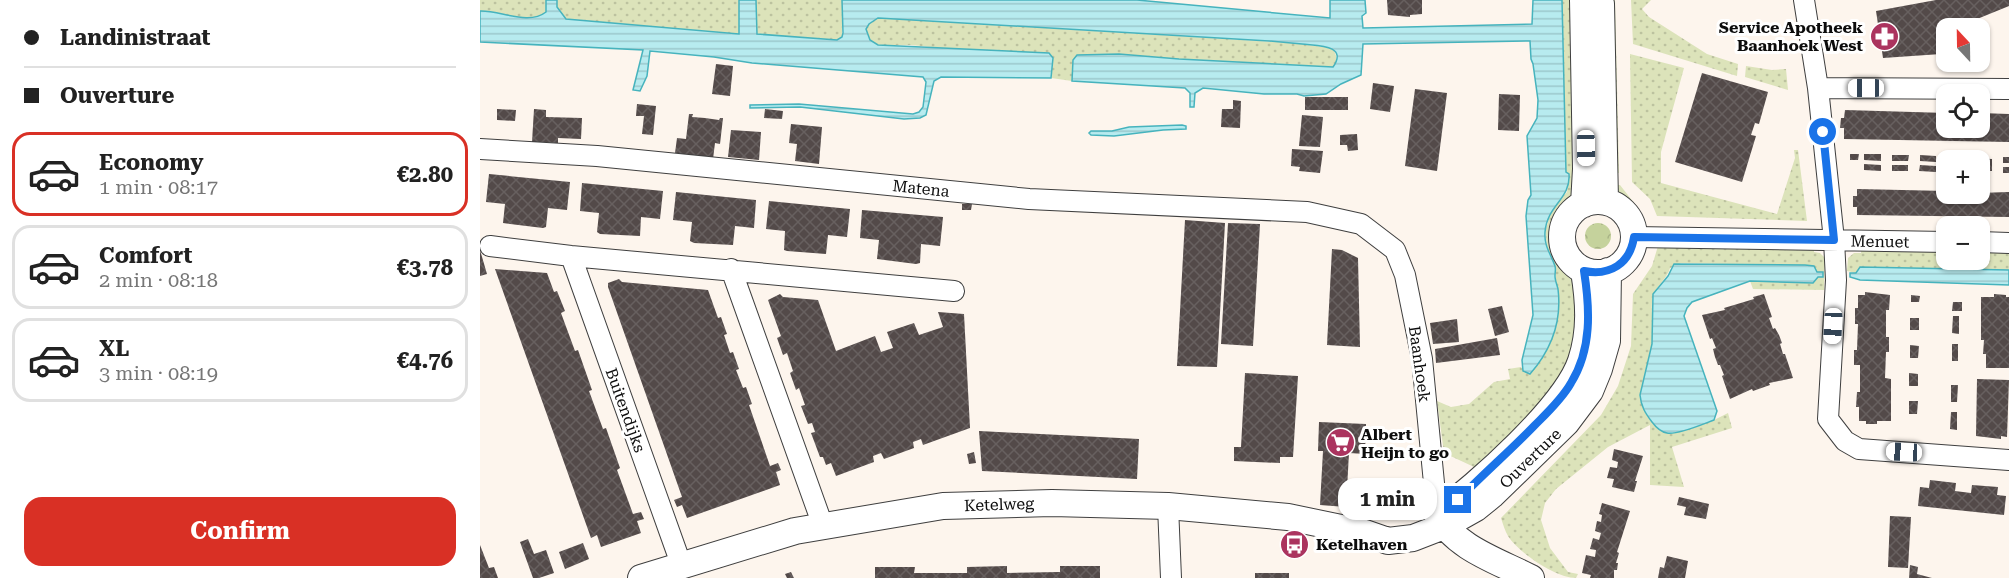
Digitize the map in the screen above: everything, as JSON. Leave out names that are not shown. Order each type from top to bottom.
[{"type":"street","points":[[1583,0],[1586,169],[1594,202]]},
{"type":"street","points":[[1594,202],[1600,0]]},
{"type":"street","points":[[1804,0],[1818,88],[1834,240],[1836,280],[1828,419],[1845,441],[1859,450],[2009,460]]},
{"type":"street","points":[[1818,88],[2009,89]]},
{"type":"street","name":"Matena","points":[[480,149],[597,156],[1029,199],[1307,212],[1361,224]]},
{"type":"street","points":[[1594,202],[1614,204],[1631,224],[1634,237],[1624,262],[1596,271],[1575,265],[1567,257],[1561,237],[1563,226],[1575,209],[1594,202]]},
{"type":"street","name":"Baanhoek","points":[[1361,224],[1395,250],[1405,275],[1422,359],[1440,520]]},
{"type":"street","name":"Menuet","points":[[1634,237],[1936,242]]},
{"type":"street","points":[[1990,242],[2009,243]]},
{"type":"street","points":[[490,246],[571,256],[954,291]]},
{"type":"street","name":"Buitendijks","points":[[571,256],[681,564]]},
{"type":"street","points":[[731,269],[823,526]]},
{"type":"street","name":"Ouverture","points":[[1365,533],[1440,520],[1476,508],[1566,423],[1590,391],[1607,341],[1596,271]]},
{"type":"street","name":"Ketelweg","points":[[641,578],[795,531],[943,506],[1052,503],[1168,506],[1288,517],[1365,533]]},
{"type":"street","points":[[1168,506],[1171,578]]},
{"type":"street","points":[[1440,520],[1464,544],[1531,578]]},
{"type":"green space","points":[[480,0],[546,0],[546,12],[531,18],[522,18],[480,11]]},
{"type":"green space","points":[[557,0],[739,0],[740,34],[566,19],[557,7]]},
{"type":"green space","points":[[756,0],[842,0],[842,37],[837,40],[757,34]]},
{"type":"green space","points":[[1562,0],[1577,0],[1574,203],[1564,215],[1557,236],[1560,251],[1580,283],[1571,367],[1480,472],[1444,453],[1437,401],[1451,407],[1469,404],[1494,382],[1510,379],[1508,369],[1521,367],[1530,374],[1549,347],[1557,321],[1558,305],[1555,267],[1548,252],[1545,232],[1550,215],[1558,201],[1567,192],[1569,174],[1566,172]]},
{"type":"green space","points":[[1606,0],[1615,0],[1619,173],[1610,173]]},
{"type":"green space","points":[[1631,0],[1651,0],[1642,9],[1649,17],[1707,54],[1738,64],[1737,76],[1633,44]]},
{"type":"green space","points":[[878,18],[1293,43],[1332,48],[1336,60],[1333,67],[1119,54],[1073,60],[1072,81],[1051,78],[1053,59],[911,45],[878,45],[870,40],[866,29]]},
{"type":"green space","points":[[1630,54],[1684,68],[1661,152],[1661,183],[1777,214],[1795,158],[1794,150],[1798,150],[1807,221],[1657,216],[1650,199],[1632,182]]},
{"type":"green space","points":[[1746,66],[1772,70],[1786,69],[1788,90],[1745,77]]},
{"type":"green space","points":[[1612,185],[1620,185],[1638,208],[1642,221],[1624,206]]},
{"type":"green space","points":[[1598,223],[1607,227],[1611,236],[1607,245],[1598,249],[1589,245],[1585,236],[1589,227]]},
{"type":"green space","points":[[1658,246],[1814,248],[1814,252],[1820,253],[1825,258],[1824,290],[1753,289],[1750,281],[1813,283],[1818,277],[1823,276],[1823,272],[1817,272],[1814,266],[1681,263],[1670,268],[1654,292],[1652,301],[1652,342],[1642,392],[1642,403],[1646,414],[1654,424],[1667,433],[1714,420],[1728,413],[1732,428],[1672,447],[1684,487],[1650,485],[1650,425],[1608,447],[1556,489],[1545,503],[1541,520],[1550,548],[1568,572],[1578,574],[1576,578],[1568,577],[1549,569],[1520,550],[1508,536],[1501,518],[1601,415],[1618,386],[1631,346],[1633,294],[1652,266]]},
{"type":"green space","points":[[1861,248],[1936,249],[1936,269],[1861,267],[1856,273],[1847,271],[1848,258],[1854,253],[1861,253]]},
{"type":"green space","points":[[1990,250],[2009,251],[2009,270],[1990,270]]},
{"type":"water","points":[[546,0],[557,0],[557,7],[566,19],[739,34],[739,0],[756,0],[757,34],[837,40],[842,37],[843,33],[842,0],[1137,0],[1330,18],[1330,0],[1365,0],[1366,13],[1362,16],[1363,28],[1532,24],[1533,0],[1562,0],[1566,172],[1569,174],[1569,183],[1550,215],[1545,232],[1547,246],[1555,267],[1559,301],[1553,334],[1544,355],[1530,374],[1523,371],[1522,360],[1533,315],[1526,216],[1531,195],[1527,136],[1537,118],[1538,100],[1530,41],[1363,44],[1361,75],[1326,94],[1304,96],[1203,88],[1195,93],[1194,107],[1190,107],[1190,93],[1185,88],[1072,81],[1073,60],[1077,55],[1119,54],[1333,67],[1337,54],[1334,50],[1322,46],[1269,41],[878,18],[866,29],[870,40],[878,45],[1049,53],[1053,58],[1051,78],[941,77],[934,81],[926,115],[920,118],[904,119],[800,107],[750,108],[750,105],[799,104],[913,114],[919,112],[923,107],[926,82],[923,77],[752,63],[650,51],[647,76],[640,91],[633,90],[643,50],[480,42],[480,11],[531,18],[546,12]]},
{"type":"water","points":[[1186,126],[1186,129],[1114,136],[1089,133],[1129,127]]},
{"type":"water","points":[[1674,264],[1805,265],[1814,266],[1817,272],[1823,272],[1823,277],[1818,277],[1813,283],[1750,281],[1692,302],[1684,316],[1717,411],[1714,420],[1690,429],[1667,433],[1658,429],[1647,416],[1640,395],[1652,344],[1653,294],[1668,276]]},
{"type":"water","points":[[1860,267],[2009,270],[2009,285],[1860,280],[1850,277],[1850,273],[1856,273]]},
{"type":"building","points":[[1387,0],[1422,0],[1422,14],[1410,15],[1410,17],[1388,15]]},
{"type":"building","points":[[1936,0],[2009,0],[2009,6],[1980,18],[1936,18],[1936,54],[1883,58],[1876,11]]},
{"type":"building","points":[[716,64],[733,66],[730,96],[712,94]]},
{"type":"building","points":[[1702,73],[1768,92],[1759,124],[1755,123],[1751,135],[1756,136],[1742,182],[1675,162]]},
{"type":"building","points":[[1373,83],[1394,86],[1390,112],[1370,109]]},
{"type":"building","points":[[1415,89],[1447,93],[1437,171],[1405,166]]},
{"type":"building","points":[[1499,94],[1520,95],[1519,131],[1498,130]]},
{"type":"building","points":[[1305,97],[1348,97],[1348,110],[1305,110]]},
{"type":"building","points":[[1233,100],[1241,101],[1240,128],[1221,127],[1222,109],[1233,109]]},
{"type":"building","points":[[637,104],[656,106],[653,135],[642,134],[644,116],[636,116]]},
{"type":"building","points":[[497,109],[516,110],[515,121],[497,120]]},
{"type":"building","points":[[534,109],[546,110],[546,117],[582,118],[581,139],[558,138],[558,143],[532,142]]},
{"type":"building","points":[[765,109],[783,111],[782,119],[764,118]]},
{"type":"building","points":[[1845,110],[1936,113],[1936,138],[1990,138],[1990,113],[2009,114],[2009,142],[1844,139],[1844,128],[1840,128],[1841,118],[1844,118]]},
{"type":"building","points":[[689,114],[693,114],[692,117],[719,120],[723,118],[720,144],[715,143],[713,159],[675,153],[677,138],[686,139]]},
{"type":"building","points":[[1302,115],[1323,117],[1320,147],[1299,146]]},
{"type":"building","points":[[791,124],[822,127],[819,164],[795,161],[797,144],[789,143]]},
{"type":"building","points":[[731,130],[761,132],[759,160],[728,157]]},
{"type":"building","points":[[1357,134],[1358,150],[1348,151],[1347,145],[1340,145],[1340,135]]},
{"type":"building","points":[[1292,149],[1323,151],[1320,173],[1299,171],[1300,167],[1291,166]]},
{"type":"building","points":[[1850,154],[1859,154],[1858,160],[1850,160]]},
{"type":"building","points":[[1864,154],[1881,154],[1881,161],[1864,160]]},
{"type":"building","points":[[1892,155],[1909,155],[1908,161],[1892,161]]},
{"type":"building","points":[[1920,155],[1936,156],[1936,162],[1920,161]]},
{"type":"building","points":[[2003,157],[2009,157],[2009,163],[2003,163]]},
{"type":"building","points":[[1990,159],[1992,159],[1992,171],[1990,171]]},
{"type":"building","points":[[1864,164],[1881,165],[1881,171],[1864,170]]},
{"type":"building","points":[[1892,165],[1908,165],[1908,171],[1892,171]]},
{"type":"building","points":[[1920,165],[1936,166],[1936,172],[1919,171]]},
{"type":"building","points":[[2003,167],[2009,167],[2009,173],[2003,173]]},
{"type":"building","points":[[489,174],[570,182],[567,210],[548,208],[546,227],[543,228],[503,223],[505,204],[486,202]]},
{"type":"building","points":[[582,183],[663,191],[660,219],[641,217],[640,236],[600,234],[597,232],[599,213],[580,211]]},
{"type":"building","points":[[1857,189],[1936,191],[1936,204],[1990,204],[1990,193],[2009,192],[2009,217],[1857,215],[1857,207],[1853,207],[1853,196],[1857,196]]},
{"type":"building","points":[[676,192],[756,200],[754,228],[735,226],[733,245],[694,243],[690,241],[692,222],[673,220]]},
{"type":"building","points":[[769,201],[850,209],[847,237],[828,235],[826,254],[784,250],[785,231],[766,229]]},
{"type":"building","points":[[962,204],[972,204],[971,210],[962,210]]},
{"type":"building","points":[[862,210],[943,217],[940,246],[921,244],[920,263],[916,264],[877,259],[879,240],[860,238]]},
{"type":"building","points":[[1185,220],[1225,223],[1217,367],[1177,366]]},
{"type":"building","points":[[1228,223],[1260,224],[1253,346],[1221,344]]},
{"type":"building","points":[[1332,249],[1342,250],[1358,258],[1360,347],[1327,345]]},
{"type":"building","points":[[480,250],[487,274],[480,276]]},
{"type":"building","points":[[495,269],[547,273],[554,292],[557,291],[565,311],[561,313],[575,351],[578,350],[592,390],[589,391],[603,429],[606,428],[620,468],[617,470],[633,514],[641,512],[644,519],[637,521],[641,533],[601,547],[597,535],[591,538]]},
{"type":"building","points":[[619,279],[622,282],[708,290],[718,318],[721,317],[727,334],[724,335],[730,353],[733,352],[739,369],[736,370],[743,388],[746,387],[752,404],[749,405],[770,466],[778,463],[781,470],[776,472],[780,485],[687,518],[682,505],[677,507],[674,500],[682,497],[608,287],[608,283]]},
{"type":"building","points":[[1865,292],[1890,295],[1889,310],[1886,310],[1886,337],[1889,337],[1889,352],[1886,352],[1885,378],[1891,379],[1891,421],[1877,421],[1877,424],[1866,424],[1866,421],[1859,421],[1859,407],[1856,407],[1857,392],[1860,392],[1860,365],[1854,365],[1858,324],[1855,324],[1855,308],[1858,308],[1858,295],[1865,295]]},
{"type":"building","points":[[780,294],[783,297],[818,300],[836,351],[875,336],[881,352],[893,348],[887,332],[914,323],[919,335],[943,327],[938,312],[964,314],[970,428],[923,445],[921,439],[913,442],[914,448],[884,459],[881,453],[873,456],[874,462],[836,476],[831,463],[826,465],[823,457],[820,457],[811,433],[815,432],[812,423],[808,424],[801,406],[805,405],[799,388],[796,390],[790,373],[793,371],[787,353],[783,355],[777,338],[781,336],[768,300]]},
{"type":"building","points":[[1764,294],[1772,317],[1769,318],[1773,329],[1775,328],[1779,335],[1783,354],[1785,354],[1793,378],[1769,383],[1770,385],[1753,391],[1752,389],[1730,399],[1722,376],[1724,375],[1715,357],[1713,349],[1716,348],[1712,338],[1710,339],[1702,315],[1725,310],[1724,308]]},
{"type":"building","points":[[1994,294],[2009,297],[2009,368],[1986,368],[1986,354],[1983,354],[1981,297],[1994,297]]},
{"type":"building","points":[[1911,295],[1920,296],[1919,302],[1911,302]]},
{"type":"building","points":[[1953,302],[1962,302],[1962,311],[1952,311]]},
{"type":"building","points":[[1502,306],[1509,332],[1495,336],[1488,309]]},
{"type":"building","points":[[1953,316],[1959,316],[1959,334],[1952,333]]},
{"type":"building","points":[[1910,318],[1919,318],[1919,330],[1910,330]]},
{"type":"building","points":[[1457,319],[1459,342],[1433,344],[1430,323]]},
{"type":"building","points":[[1497,338],[1500,355],[1436,363],[1435,349]]},
{"type":"building","points":[[1952,344],[1958,344],[1958,361],[1952,361]]},
{"type":"building","points":[[1910,345],[1919,346],[1918,358],[1910,358]]},
{"type":"building","points":[[1245,373],[1298,376],[1293,457],[1280,457],[1280,463],[1234,461],[1234,447],[1241,447]]},
{"type":"building","points":[[1909,373],[1918,374],[1918,386],[1909,386]]},
{"type":"building","points":[[1977,379],[2009,380],[2007,437],[2001,436],[2001,439],[1976,436]]},
{"type":"building","points":[[1951,385],[1958,385],[1957,402],[1951,402]]},
{"type":"building","points":[[1909,401],[1918,401],[1917,414],[1909,414]]},
{"type":"building","points":[[1951,412],[1957,412],[1957,430],[1950,429]]},
{"type":"building","points":[[1319,422],[1366,424],[1365,454],[1349,453],[1346,507],[1320,505],[1323,451],[1318,451]]},
{"type":"building","points":[[979,431],[1139,439],[1137,479],[982,471]]},
{"type":"building","points":[[1614,449],[1643,456],[1634,492],[1612,487],[1614,479],[1607,478],[1610,467],[1617,468],[1618,462],[1612,460]]},
{"type":"building","points":[[974,452],[976,463],[969,464],[967,454]]},
{"type":"building","points":[[1930,480],[1956,483],[1955,491],[1971,493],[1972,485],[1998,487],[1997,495],[2006,496],[2004,515],[1918,506],[1920,487],[1929,488]]},
{"type":"building","points":[[1679,497],[1709,504],[1706,519],[1684,515],[1686,507],[1677,505]]},
{"type":"building","points":[[1602,503],[1630,511],[1617,552],[1619,553],[1616,563],[1618,563],[1617,570],[1614,570],[1614,578],[1590,578],[1591,575],[1582,573],[1586,555],[1595,557],[1596,550],[1590,549],[1593,538],[1599,540],[1601,533],[1595,531],[1597,521],[1601,522],[1602,515],[1599,514]]},
{"type":"building","points":[[1890,516],[1911,517],[1908,568],[1888,567]]},
{"type":"building","points":[[528,539],[534,554],[546,550],[554,573],[533,578],[520,542]]},
{"type":"building","points":[[583,543],[589,559],[565,569],[559,552]]},
{"type":"building","points":[[480,545],[489,568],[494,567],[498,578],[480,578]]},
{"type":"building","points":[[1667,556],[1688,561],[1685,578],[1658,578],[1660,567],[1664,568]]},
{"type":"building","points":[[1910,565],[1918,567],[1917,574],[1932,578],[1909,578]]},
{"type":"building","points":[[1007,566],[1007,573],[1060,572],[1060,566],[1100,566],[1100,578],[875,578],[875,567],[915,567],[914,573],[967,573],[967,567]]},
{"type":"building","points":[[791,572],[794,578],[787,578],[785,574]]},
{"type":"building","points":[[1255,573],[1289,573],[1289,578],[1255,578]]},
{"type":"place","name":"Service Apotheek Baanhoek West","points":[[1884,36]]},
{"type":"place","name":"Albert Heijn to go","points":[[1340,443]]},
{"type":"place","name":"Ketelhaven","points":[[1295,544]]},
{"type":"route","points":[[1458,500],[1550,411],[1571,384],[1581,362],[1588,333],[1589,313],[1584,271],[1608,272],[1616,268],[1630,253],[1634,237],[1834,240],[1823,132]]}]
